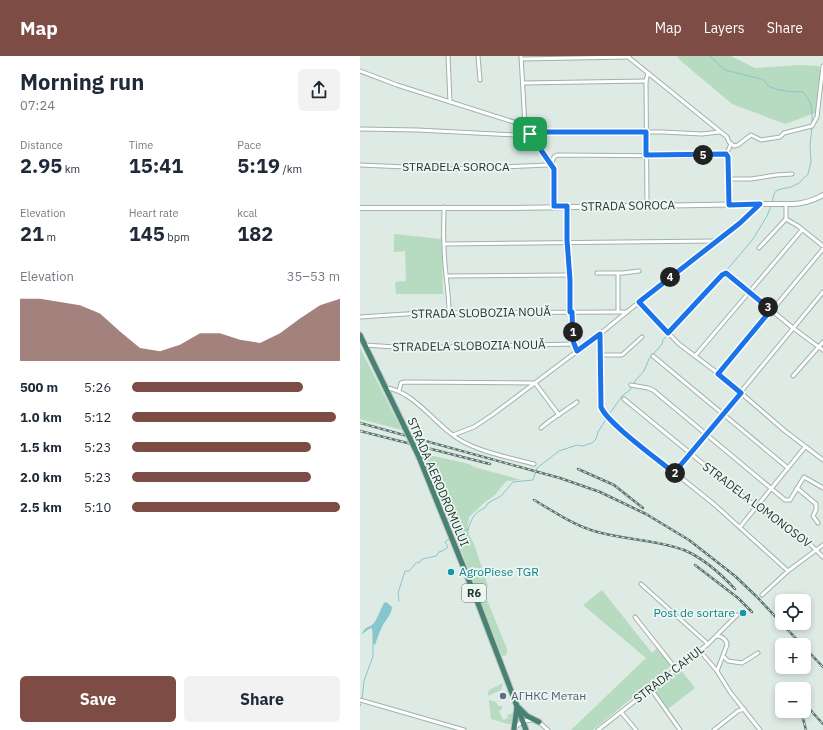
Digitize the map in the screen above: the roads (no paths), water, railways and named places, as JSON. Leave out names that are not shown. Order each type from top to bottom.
[{"type":"highway","name":"STRADA AERODROMULUI","points":[[360,335],[419,457],[476,598],[526,730]]},
{"type":"highway","points":[[517,706],[527,716],[539,722]]},
{"type":"highway","points":[[513,729],[517,706]]},
{"type":"street","points":[[448,56],[450,102]]},
{"type":"street","points":[[478,56],[480,80]]},
{"type":"street","points":[[554,206],[553,167],[525,126],[521,58],[628,56],[720,132],[727,136],[731,144],[734,146],[738,145],[750,136],[761,140],[780,137],[784,133],[812,126],[817,117],[823,66]]},
{"type":"street","points":[[360,71],[397,85],[525,126]]},
{"type":"street","points":[[647,205],[646,81],[648,73]]},
{"type":"street","points":[[522,83],[646,81]]},
{"type":"street","points":[[360,129],[418,130],[516,135],[539,132],[646,132],[709,134],[720,132]]},
{"type":"street","points":[[729,205],[728,157],[726,154],[731,144]]},
{"type":"street","points":[[551,165],[554,157],[557,155],[726,154]]},
{"type":"street","name":"STRADELA SOROCА","points":[[360,165],[453,169],[551,165]]},
{"type":"street","points":[[729,179],[751,179],[792,174]]},
{"type":"street","name":"STRADA SOROCA","points":[[360,208],[786,204],[808,202],[823,195]]},
{"type":"street","points":[[453,435],[479,423],[535,383],[600,334],[740,223],[760,204]]},
{"type":"street","points":[[759,248],[786,219],[786,204]]},
{"type":"street","points":[[567,206],[567,243],[573,344],[577,351]]},
{"type":"street","points":[[444,207],[444,244],[449,294],[449,313]]},
{"type":"street","points":[[718,374],[823,248],[802,230],[786,219]]},
{"type":"street","points":[[695,356],[802,230]]},
{"type":"street","points":[[444,244],[716,241]]},
{"type":"street","points":[[597,273],[639,271]]},
{"type":"street","points":[[618,273],[618,311]]},
{"type":"street","points":[[668,333],[723,274],[727,273],[793,328],[823,350]]},
{"type":"street","points":[[446,276],[569,276]]},
{"type":"street","points":[[674,473],[823,292]]},
{"type":"street","points":[[639,302],[668,333],[805,447],[823,460]]},
{"type":"street","name":"STRADA SLOBOZIA NOUĂ","points":[[360,317],[449,313],[627,312]]},
{"type":"street","points":[[600,334],[602,411],[614,423],[740,527],[788,570]]},
{"type":"street","points":[[600,355],[622,356],[642,337]]},
{"type":"street","points":[[794,376],[823,342]]},
{"type":"street","name":"STRADELA SLOBOZIA NOUĂ","points":[[365,345],[410,348],[573,344]]},
{"type":"street","points":[[653,356],[788,468]]},
{"type":"street","points":[[399,391],[401,383],[405,382],[535,383]]},
{"type":"street","points":[[535,383],[559,415]]},
{"type":"street","points":[[631,385],[653,390],[785,500],[790,500],[804,477],[823,488]]},
{"type":"street","points":[[385,388],[394,388],[399,391],[418,404],[453,435],[473,447],[534,464]]},
{"type":"street","name":"STRADELA LOMONOSOV","points":[[624,399],[756,507],[804,538],[823,557]]},
{"type":"street","points":[[541,428],[549,420],[559,415],[577,402]]},
{"type":"street","points":[[740,527],[805,447]]},
{"type":"street","points":[[797,488],[816,504],[816,510],[813,516],[818,524]]},
{"type":"street","points":[[762,595],[788,570],[823,545]]},
{"type":"street","points":[[641,584],[708,644]]},
{"type":"street","name":"STRADA CAHUL","points":[[598,730],[700,651],[737,615]]},
{"type":"street","points":[[635,617],[676,669]]},
{"type":"street","points":[[717,636],[727,642],[724,657],[717,671]]},
{"type":"street","points":[[700,651],[717,671],[724,684],[760,730]]},
{"type":"street","points":[[724,657],[728,661],[741,663],[758,653]]},
{"type":"street","points":[[651,689],[680,730]]},
{"type":"street","points":[[360,700],[464,730]]},
{"type":"street","points":[[715,729],[738,711],[744,709]]},
{"type":"street","points":[[621,712],[636,730]]},
{"type":"street","points":[[513,729],[523,721],[534,720],[544,725],[548,730]]},
{"type":"water","points":[[386,602],[392,607],[383,624],[375,645],[373,643],[372,628],[362,634],[364,630],[372,625]]},
{"type":"waterway","points":[[710,56],[725,70],[761,79],[765,81],[768,86],[776,89],[803,92],[809,100],[811,106],[812,123]]},
{"type":"waterway","points":[[772,203],[774,194],[777,190],[791,187],[799,183],[808,174],[811,162],[810,145],[812,127]]},
{"type":"waterway","points":[[726,271],[753,239],[767,216],[771,206]]},
{"type":"waterway","points":[[454,536],[460,534],[461,530],[468,530],[476,514],[485,508],[488,503],[501,496],[513,482],[533,480],[537,468],[559,451],[577,445],[583,446],[592,443],[596,439],[598,432],[610,413],[623,395],[630,390],[635,381],[644,371],[649,359],[662,344],[663,340],[722,278]]},
{"type":"waterway","points":[[399,601],[398,593],[405,571],[409,571],[422,559],[436,556],[439,552],[448,547],[445,542],[449,539]]},
{"type":"waterway","points":[[362,699],[364,681],[373,656],[373,639]]},
{"type":"railway","points":[[360,423],[560,478],[600,492],[646,514],[689,540],[735,576],[795,638]]},
{"type":"railway","points":[[360,431],[490,464]]},
{"type":"railway","points":[[578,469],[614,485],[643,508]]},
{"type":"railway","points":[[534,500],[563,517],[586,528],[605,534],[673,546],[691,553],[711,567],[735,589]]},
{"type":"railway","points":[[695,565],[738,598],[752,612]]},
{"type":"railway","points":[[811,654],[823,667]]},
{"type":"railway","points":[[811,711],[823,724]]},
{"type":"railway","points":[[803,718],[806,730]]},
{"type":"place","name":"AgroPiese TGR","points":[[451,572]]},
{"type":"place","name":"Post de sortare","points":[[743,613]]},
{"type":"place","name":"АГНКС Метан","points":[[503,696]]}]
